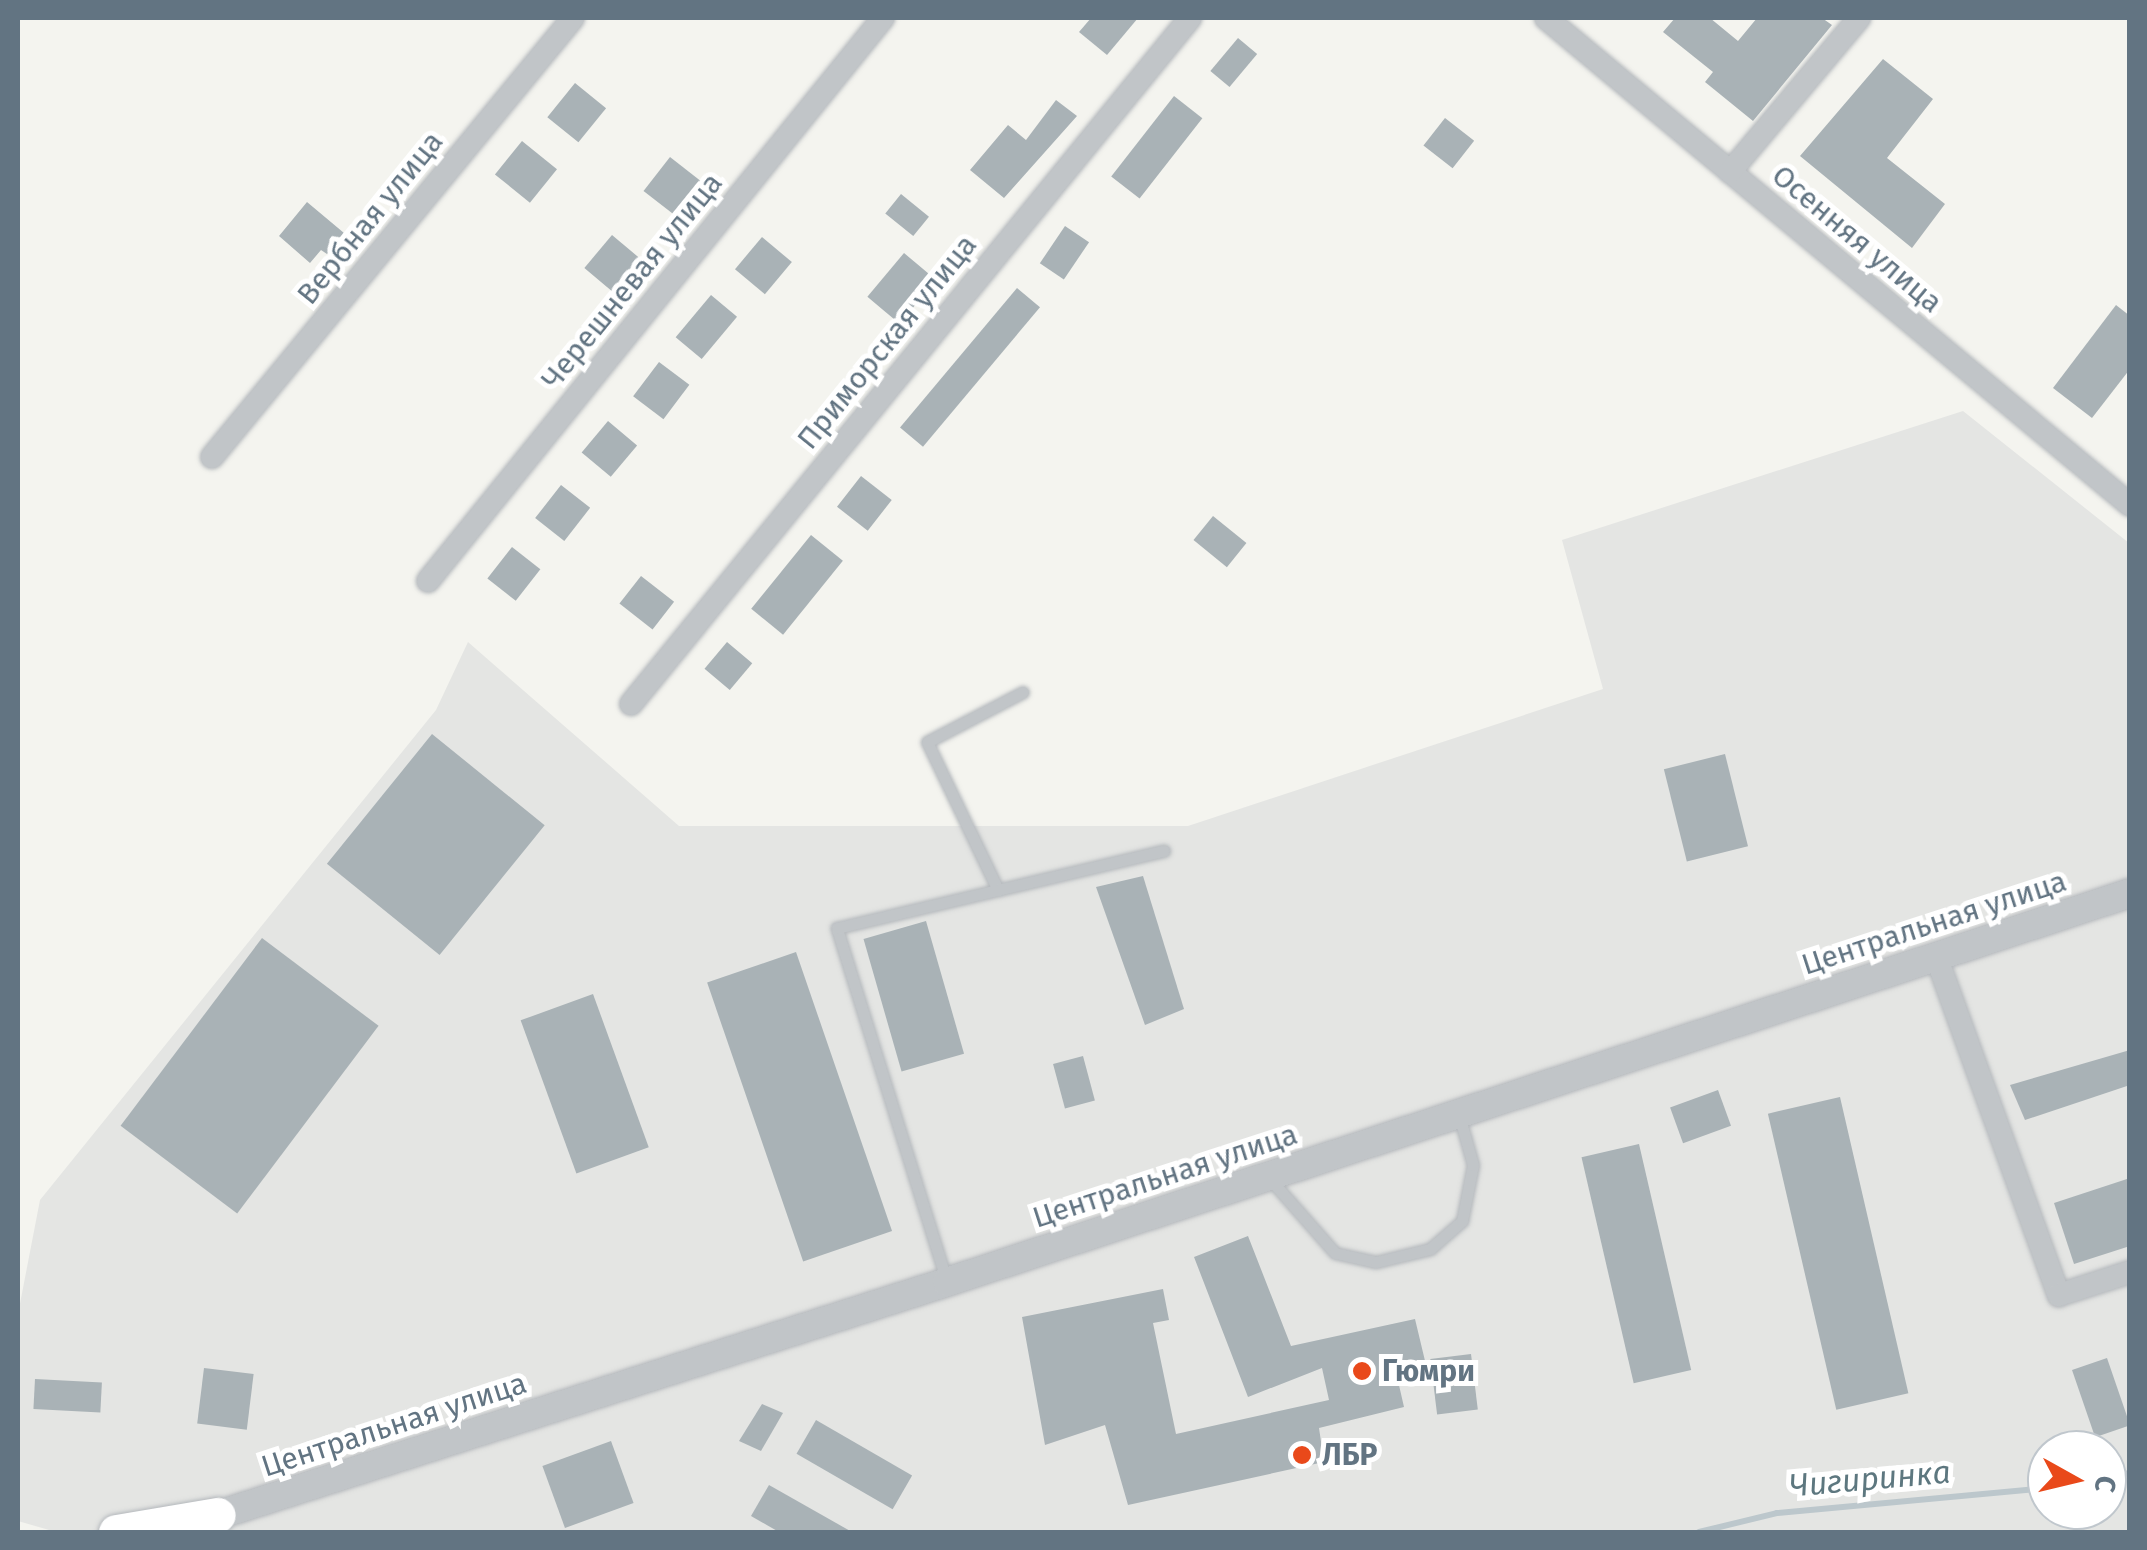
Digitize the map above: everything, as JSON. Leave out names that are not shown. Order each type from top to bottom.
[{"type":"main road","points":[[116,1532],[212,1527]]},
{"type":"street","name":"Вербная улица","points":[[212,457],[574,18]]},
{"type":"street","name":"Черешневая улица","points":[[428,581],[883,18]]},
{"type":"street","name":"Приморская улица","points":[[631,704],[1190,18]]},
{"type":"street","name":"Осенняя улица","points":[[1546,18],[2130,505]]},
{"type":"street","points":[[1730,172],[1859,18]]},
{"type":"street","name":"Центральная улица","points":[[212,1527],[2130,893]]},
{"type":"street","points":[[1936,956],[2058,1295],[2130,1272]]},
{"type":"lane","points":[[998,890],[927,742],[1023,692]]},
{"type":"lane","points":[[947,1282],[837,928],[1164,850]]},
{"type":"lane","points":[[1268,1176],[1335,1252],[1376,1262],[1430,1249],[1462,1221],[1473,1165],[1459,1114]]},
{"type":"shaded area","points":[[1963,411],[2129,543],[2129,1532],[56,1532],[18,1521],[18,1314],[40,1200],[436,710],[468,642],[679,826],[1188,826],[1603,689],[1562,540]]},
{"type":"building","points":[[1091,18],[1138,18],[1107,55],[1079,32]]},
{"type":"building","points":[[1675,18],[1710,18],[1738,41],[1757,18],[1822,18],[1832,25],[1753,121],[1705,82],[1713,72],[1663,32]]},
{"type":"building","points":[[1238,38],[1257,54],[1230,87],[1210,71]]},
{"type":"building","points":[[1883,59],[1933,99],[1887,158],[1945,204],[1912,248],[1800,156]]},
{"type":"building","points":[[575,83],[606,108],[578,142],[547,117]]},
{"type":"building","points":[[1174,96],[1202,118],[1140,199],[1111,176]]},
{"type":"building","points":[[1056,100],[1077,116],[1004,198],[970,170],[1008,125],[1026,140]]},
{"type":"building","points":[[1445,118],[1474,141],[1453,168],[1423,146]]},
{"type":"building","points":[[522,141],[557,169],[530,203],[495,174]]},
{"type":"building","points":[[670,157],[704,183],[677,217],[644,191]]},
{"type":"building","points":[[901,194],[929,217],[913,236],[885,213]]},
{"type":"building","points":[[307,202],[344,233],[327,254],[321,250],[310,263],[279,236]]},
{"type":"building","points":[[1065,226],[1089,242],[1064,280],[1040,263]]},
{"type":"building","points":[[612,235],[643,261],[615,294],[584,268]]},
{"type":"building","points":[[762,237],[792,262],[765,294],[735,269]]},
{"type":"building","points":[[904,253],[936,280],[900,324],[867,297]]},
{"type":"building","points":[[1017,288],[1040,307],[923,447],[900,427]]},
{"type":"building","points":[[711,295],[737,317],[702,359],[676,337]]},
{"type":"building","points":[[2116,305],[2130,316],[2130,369],[2092,418],[2053,388]]},
{"type":"building","points":[[659,362],[689,385],[663,419],[633,396]]},
{"type":"building","points":[[608,421],[637,445],[611,477],[582,452]]},
{"type":"building","points":[[861,476],[892,500],[868,531],[837,507]]},
{"type":"building","points":[[561,485],[590,508],[564,541],[535,518]]},
{"type":"building","points":[[1213,516],[1246,543],[1227,567],[1193,540]]},
{"type":"building","points":[[811,535],[843,561],[783,635],[751,609]]},
{"type":"building","points":[[512,547],[540,569],[516,601],[487,579]]},
{"type":"building","points":[[641,576],[674,602],[653,629],[619,604]]},
{"type":"building","points":[[727,642],[752,663],[730,690],[705,669]]},
{"type":"building","points":[[432,734],[545,825],[440,955],[327,864]]},
{"type":"building","points":[[1725,754],[1748,846],[1687,861],[1664,769]]},
{"type":"building","points":[[1143,876],[1184,1009],[1145,1025],[1096,887]]},
{"type":"building","points":[[926,921],[964,1054],[902,1072],[864,939]]},
{"type":"building","points":[[262,938],[379,1026],[237,1214],[121,1126]]},
{"type":"building","points":[[796,952],[892,1231],[803,1262],[707,983]]},
{"type":"building","points":[[593,994],[649,1147],[576,1174],[521,1020]]},
{"type":"building","points":[[2130,1050],[2130,1085],[2025,1120],[2010,1085]]},
{"type":"building","points":[[1083,1056],[1095,1100],[1065,1108],[1053,1064]]},
{"type":"building","points":[[1718,1090],[1731,1126],[1683,1143],[1670,1107]]},
{"type":"building","points":[[1840,1097],[1908,1393],[1836,1410],[1768,1114]]},
{"type":"building","points":[[1639,1144],[1691,1370],[1634,1383],[1582,1157]]},
{"type":"building","points":[[2130,1178],[2130,1246],[2074,1264],[2054,1203]]},
{"type":"building","points":[[1248,1236],[1291,1346],[1415,1319],[1426,1365],[1396,1372],[1404,1407],[1319,1428],[1324,1462],[1128,1505],[1105,1425],[1045,1445],[1022,1317],[1163,1289],[1169,1320],[1153,1323],[1176,1434],[1329,1400],[1322,1368],[1248,1397],[1194,1257]]},
{"type":"building","points":[[1471,1354],[1478,1410],[1437,1415],[1430,1359]]},
{"type":"building","points":[[2107,1358],[2130,1425],[2093,1430],[2072,1370]]},
{"type":"building","points":[[204,1368],[254,1374],[247,1430],[197,1424]]},
{"type":"building","points":[[35,1379],[102,1383],[100,1412],[33,1409]]},
{"type":"building","points":[[762,1404],[783,1413],[761,1451],[739,1441]]},
{"type":"building","points":[[816,1420],[912,1476],[893,1509],[796,1454]]},
{"type":"building","points":[[611,1441],[634,1503],[565,1528],[542,1466]]},
{"type":"building","points":[[769,1485],[852,1532],[779,1532],[751,1516]]},
{"type":"waterway","name":"Чигиринка","points":[[1699,1532],[1777,1513],[2027,1490]]},
{"type":"place","name":"Гюмри","points":[[1362,1371]]},
{"type":"place","name":"ЛБР","points":[[1302,1455]]}]
